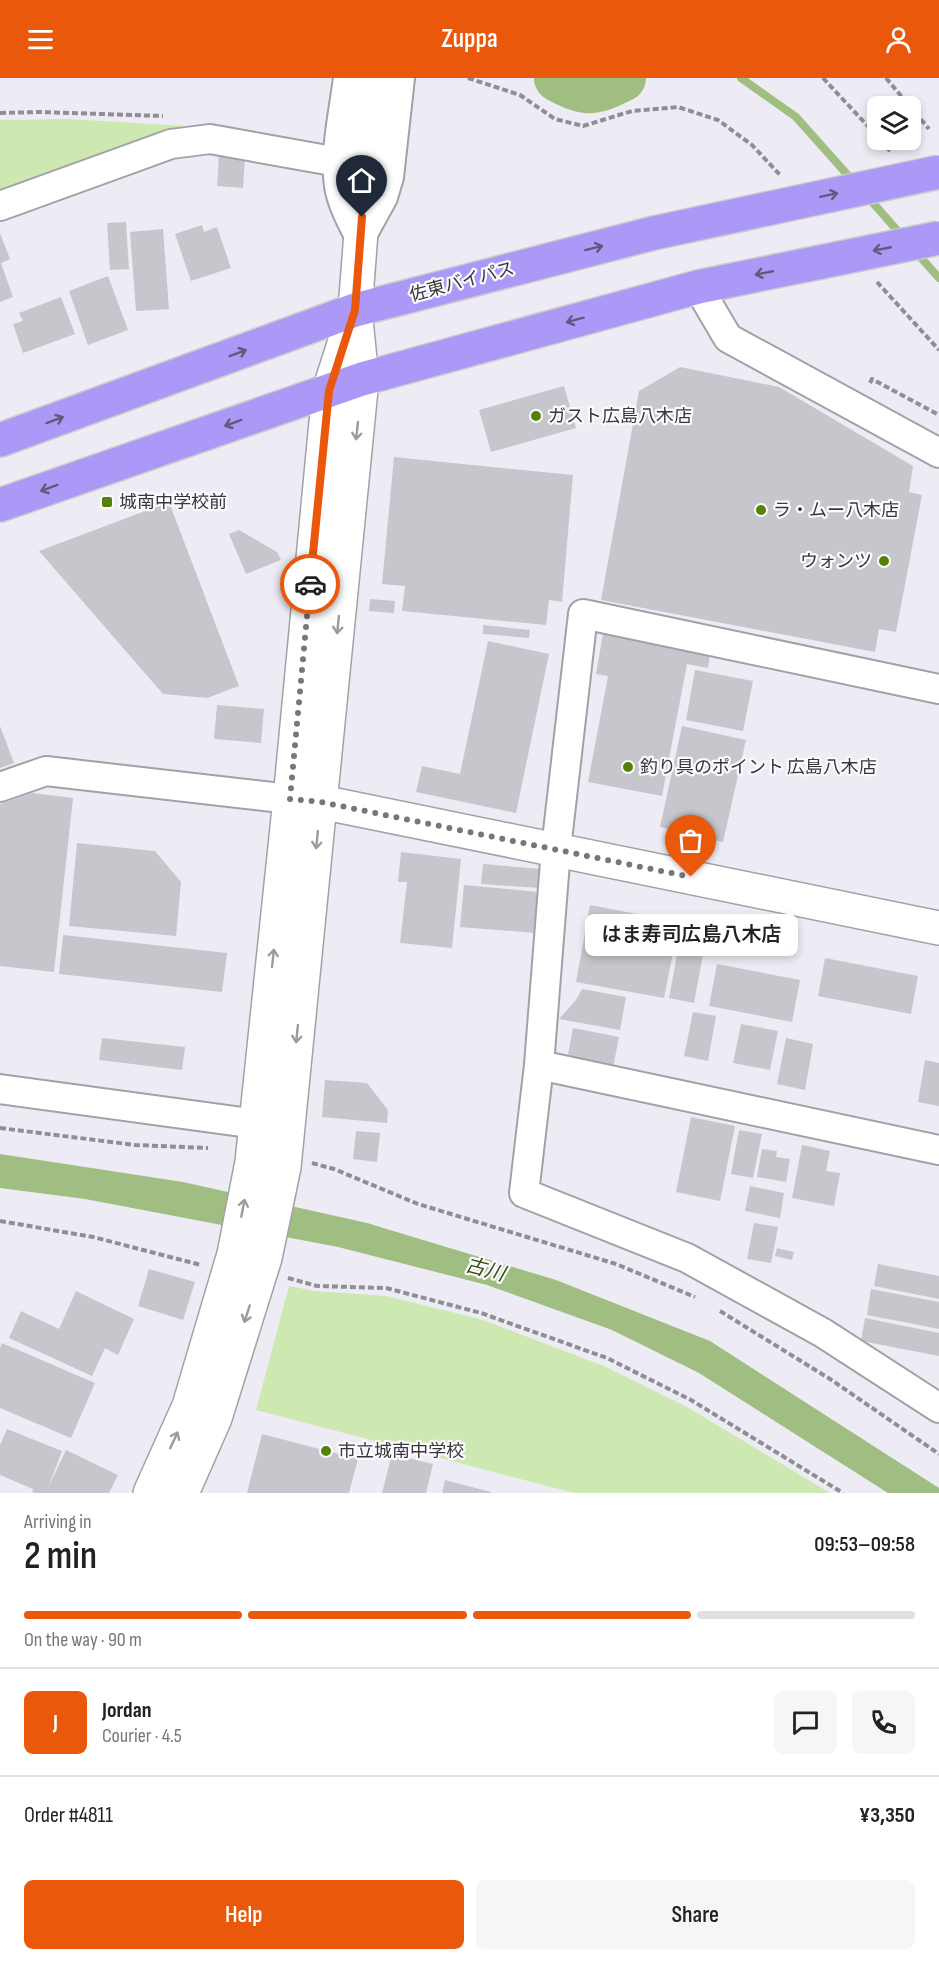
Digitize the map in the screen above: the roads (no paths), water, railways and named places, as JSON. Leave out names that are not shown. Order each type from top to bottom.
[{"type":"highway","name":"佐東バイパス","points":[[0,440],[355,310],[654,233],[777,193],[939,172]]},
{"type":"highway","points":[[0,505],[362,379],[698,286],[939,238]]},
{"type":"street","points":[[182,1493],[214,1418],[249,1264],[252,1162],[256,1124],[305,800],[362,379],[355,310],[370,109],[348,78]]},
{"type":"street","points":[[360,238],[339,187],[338,162],[370,109],[400,78]]},
{"type":"street","points":[[0,206],[181,142],[210,139],[338,162]]},
{"type":"street","points":[[698,286],[728,338],[939,453]]},
{"type":"street","points":[[150,1493],[295,1164],[305,800],[329,391],[355,310]]},
{"type":"street","points":[[939,689],[583,614],[556,849],[539,1065],[524,1193],[687,1258],[823,1333],[939,1408]]},
{"type":"street","points":[[0,787],[46,771],[305,800],[939,928]]},
{"type":"street","points":[[539,1065],[939,1150]]},
{"type":"street","points":[[0,1089],[256,1124]]},
{"type":"water","name":"古川","points":[[0,1154],[183,1182],[367,1223],[556,1280],[710,1341],[939,1488],[939,1493],[888,1493],[699,1373],[612,1330],[487,1285],[338,1247],[85,1199],[0,1188]]},
{"type":"waterway","points":[[558,78],[584,89],[604,86],[622,78]]},
{"type":"waterway","points":[[741,78],[796,117],[853,181]]},
{"type":"waterway","points":[[866,195],[903,237]]},
{"type":"waterway","points":[[915,251],[939,278]]},
{"type":"place","name":"ガスト広島八木店","points":[[536,416]]},
{"type":"place","name":"城南中学校前","points":[[107,502]]},
{"type":"place","name":"ラ・ムー八木店","points":[[761,510]]},
{"type":"place","name":"ウォンツ","points":[[884,561]]},
{"type":"place","name":"釣り具のポイント 広島八木店","points":[[628,767]]},
{"type":"place","name":"はま寿司広島八木店","points":[[691,877]]},
{"type":"place","name":"市立城南中学校","points":[[326,1451]]}]
